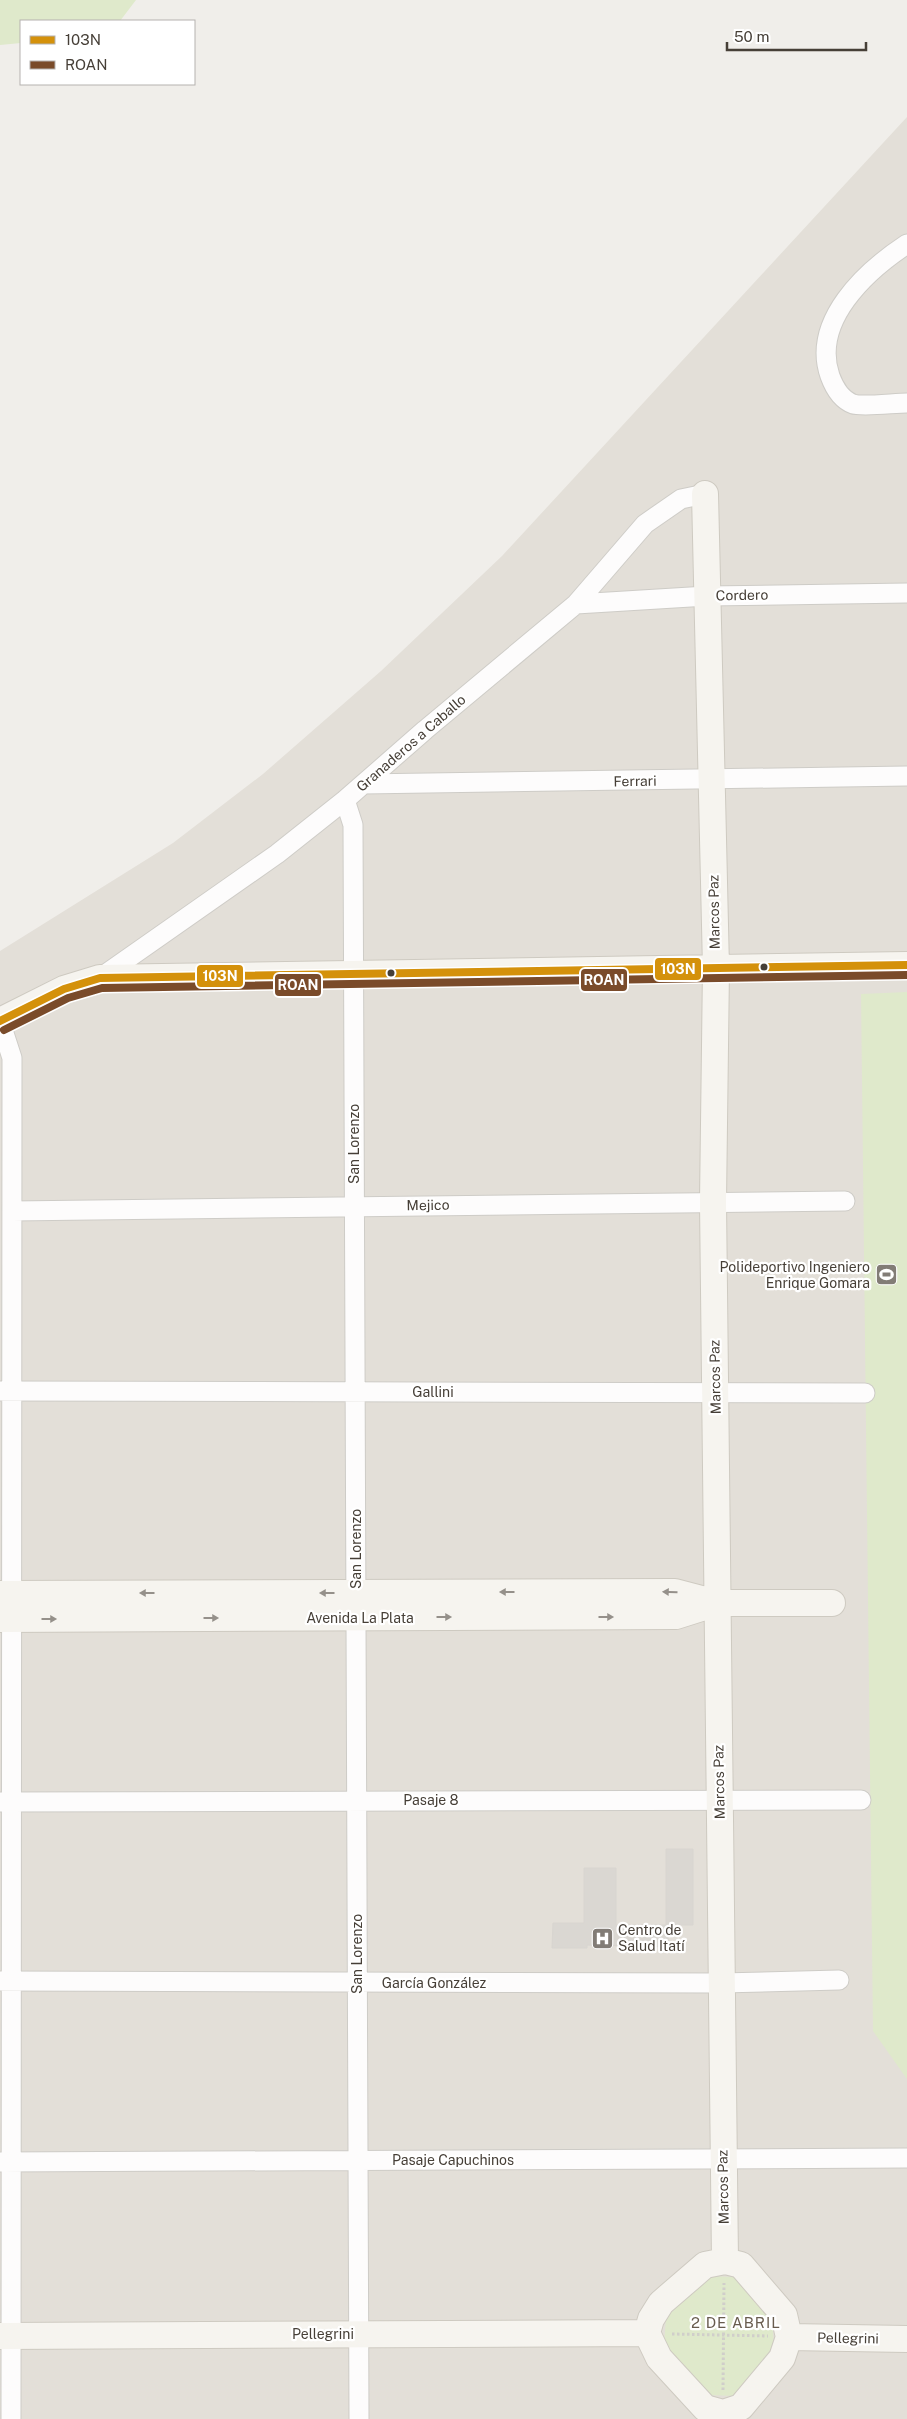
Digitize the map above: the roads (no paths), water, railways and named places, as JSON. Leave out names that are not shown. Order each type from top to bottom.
[{"type":"street","points":[[907,244],[889,256],[848,294],[827,333],[826,365],[834,390],[854,404],[907,403]]},
{"type":"street","name":"Marcos Paz","points":[[705,494],[716,968],[713,1202],[724,2261]]},
{"type":"street","name":"Granaderos a Caballo","points":[[100,978],[277,854],[345,800],[576,604],[645,524],[681,499],[705,494]]},
{"type":"street","name":"Cordero","points":[[576,604],[707,596],[907,593]]},
{"type":"street","name":"Ferrari","points":[[363,784],[907,776]]},
{"type":"street","name":"San Lorenzo","points":[[345,800],[352,825],[359,2419]]},
{"type":"street","points":[[11,2419],[5,2336],[5,2162],[6,1391],[12,1211],[12,1058],[0,1021],[64,989],[100,978],[907,965]]},
{"type":"street","name":"Mejico","points":[[12,1211],[844,1201]]},
{"type":"street","name":"Gallini","points":[[6,1391],[865,1393]]},
{"type":"street","name":"Avenida La Plata","points":[[6,1619],[675,1592],[717,1603],[832,1603]]},
{"type":"street","name":"Avenida La Plata","points":[[6,1594],[356,1605]]},
{"type":"street","name":"Pasaje 8","points":[[6,1802],[861,1800]]},
{"type":"street","name":"García González","points":[[6,1981],[721,1983],[839,1980]]},
{"type":"street","name":"Pasaje Capuchinos","points":[[5,2162],[907,2158]]},
{"type":"street","points":[[724,2261],[741,2265],[784,2315],[789,2337],[782,2358],[741,2407],[723,2416],[706,2408],[659,2358],[647,2333],[651,2318],[661,2303],[705,2265],[724,2261]]},
{"type":"street","name":"Pellegrini","points":[[5,2336],[647,2333]]},
{"type":"street","name":"Pellegrini","points":[[789,2337],[907,2340]]},
{"type":"place","name":"Polideportivo Ingeniero Enrique Gomara","points":[[886,1275]]},
{"type":"place","name":"Centro de Salud Itatí","points":[[602,1938]]},
{"type":"district","name":"2 DE ABRIL","points":[[736,2322]]}]
